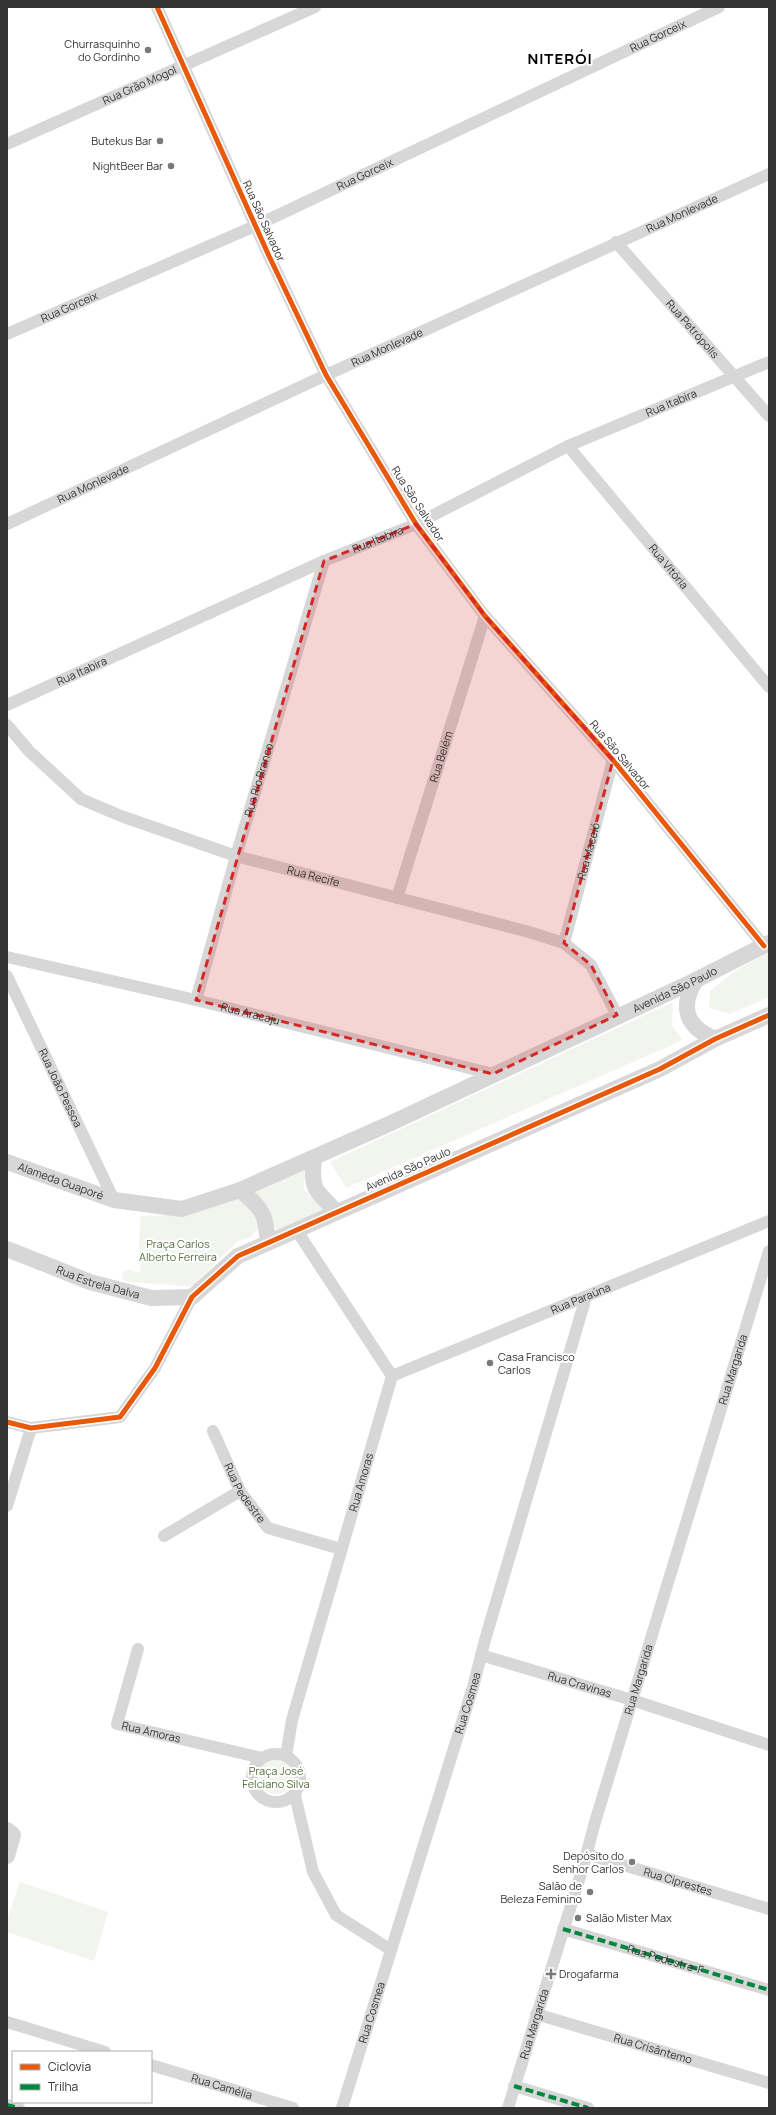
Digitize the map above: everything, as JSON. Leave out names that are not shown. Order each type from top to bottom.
[{"type":"street","name":"Rua São Salvador","points":[[157,7],[255,226],[326,375],[416,524],[485,616],[613,760],[767,944]]},
{"type":"street","name":"Rua Grão Mogol","points":[[7,144],[316,7]]},
{"type":"street","name":"Rua Gorceix","points":[[7,334],[255,226],[719,7]]},
{"type":"street","name":"Rua Monlevade","points":[[7,524],[326,375],[616,242],[769,174]]},
{"type":"street","name":"Rua Petrópolis","points":[[616,242],[769,416]]},
{"type":"street","name":"Rua Itabira","points":[[7,705],[324,561],[416,524],[568,446],[769,362]]},
{"type":"street","name":"Rua Vitória","points":[[568,446],[769,686]]},
{"type":"street","name":"Rua Rio Branco","points":[[196,1000],[236,856],[324,561]]},
{"type":"street","name":"Rua Belém","points":[[398,898],[485,616]]},
{"type":"street","name":"Rua Recife","points":[[7,724],[29,751],[81,799],[121,816],[236,856],[530,932],[564,943],[591,965],[617,1015]]},
{"type":"street","name":"Rua Maceió","points":[[564,943],[613,760]]},
{"type":"street","name":"Avenida São Paulo","points":[[114,1200],[182,1209],[240,1190],[314,1158],[617,1015],[696,980],[767,944]]},
{"type":"street","name":"Rua Aracaju","points":[[7,957],[196,1000],[493,1074]]},
{"type":"street","name":"Rua João Pessoa","points":[[7,976],[114,1200]]},
{"type":"street","points":[[696,980],[688,993],[686,1008],[691,1022],[701,1033],[715,1039]]},
{"type":"street","name":"Avenida São Paulo","points":[[31,1428],[120,1417],[155,1368],[192,1297],[238,1256],[660,1069],[715,1039],[769,1016]]},
{"type":"street","points":[[314,1158],[312,1174],[317,1192],[329,1202],[335,1212]]},
{"type":"street","name":"Alameda Guaporé","points":[[7,1162],[114,1200]]},
{"type":"street","points":[[240,1190],[254,1202],[265,1217],[268,1243]]},
{"type":"street","name":"Rua Paraúna","points":[[392,1376],[769,1221]]},
{"type":"street","points":[[297,1231],[392,1376]]},
{"type":"street","name":"Rua Estrela Dalva","points":[[7,1249],[90,1282],[151,1298],[192,1297]]},
{"type":"street","name":"Rua Margarida","points":[[508,2108],[587,1854],[632,1700],[769,1251]]},
{"type":"street","name":"Rua Cosmea","points":[[342,2108],[473,1687],[586,1296]]},
{"type":"street","name":"Rua Amoras","points":[[286,1756],[292,1720],[392,1376]]},
{"type":"street","points":[[7,1422],[31,1428],[7,1506]]},
{"type":"street","name":"Rua Pedestre","points":[[213,1431],[240,1491],[268,1528],[341,1548]]},
{"type":"street","points":[[164,1536],[240,1491]]},
{"type":"street","name":"Rua Amoras","points":[[138,1649],[117,1724],[262,1758]]},
{"type":"street","name":"Rua Cravinas","points":[[481,1655],[632,1700],[769,1745]]},
{"type":"street","points":[[269,1754],[286,1756],[293,1760],[301,1774],[301,1783],[295,1795],[279,1803],[264,1800],[258,1794],[252,1780],[252,1772],[262,1758],[269,1754]]},
{"type":"street","points":[[295,1795],[313,1872],[336,1915],[391,1950]]},
{"type":"street","points":[[7,1856],[10,1832]]},
{"type":"street","name":"Rua Ciprestes","points":[[587,1854],[769,1909]]},
{"type":"street","name":"Rua Pedestre-F","points":[[563,1928],[769,1990]]},
{"type":"street","name":"Rua Crisântemo","points":[[536,2014],[769,2083]]},
{"type":"street","points":[[7,2022],[102,2051]]},
{"type":"street","name":"Rua Camélia","points":[[152,2065],[293,2108]]},
{"type":"street","points":[[514,2086],[588,2108]]},
{"type":"street","points":[[7,2104],[18,2108]]},
{"type":"highlighted area","points":[[416,524],[485,616],[613,760],[564,943],[591,965],[617,1015],[493,1074],[196,1000],[324,561]]},
{"type":"green space","points":[[769,952],[769,997],[730,1014],[709,1008],[710,991],[735,971]]},
{"type":"green space","points":[[673,1002],[672,1026],[683,1040],[346,1188],[330,1162]]},
{"type":"green space","points":[[305,1166],[304,1190],[325,1210],[277,1230],[253,1190]]},
{"type":"green space","name":"Praça Carlos Alberto Ferreira","points":[[234,1197],[253,1213],[258,1229],[251,1237],[238,1241],[192,1286],[138,1283],[123,1280],[122,1272],[129,1270],[141,1273],[139,1241],[141,1216],[178,1214]]},
{"type":"green space","name":"Praça José Felciano Silva","points":[[273,1760],[279,1760],[283,1761],[290,1767],[293,1777],[292,1784],[286,1791],[279,1794],[273,1794],[269,1793],[262,1787],[259,1780],[259,1774],[260,1770],[266,1763]]},
{"type":"green space","points":[[20,1882],[108,1912],[94,1961],[7,1932],[7,1920]]},
{"type":"marked path","points":[[563,1929],[769,1990]]},
{"type":"marked path","points":[[514,2086],[588,2108]]},
{"type":"marked path","points":[[7,2105],[19,2108]]},
{"type":"cycle path","points":[[157,7],[269,256],[326,375],[416,524],[485,616],[613,760],[764,946]]},
{"type":"cycle path","points":[[7,1422],[31,1428],[120,1417],[155,1368],[192,1297],[238,1256],[660,1069],[715,1039],[769,1015]]},
{"type":"place","name":"Churrasquinho do Gordinho","points":[[148,50]]},
{"type":"place","name":"Butekus Bar","points":[[160,141]]},
{"type":"place","name":"NightBeer Bar","points":[[171,166]]},
{"type":"place","name":"Casa Francisco Carlos","points":[[490,1363]]},
{"type":"place","name":"Depósito do Senhor Carlos","points":[[632,1862]]},
{"type":"place","name":"Salão de Beleza Feminino","points":[[590,1892]]},
{"type":"place","name":"Salão Mister Max","points":[[578,1918]]},
{"type":"place","name":"Drogafarma","points":[[551,1974]]},
{"type":"district","name":"NITERÓI","points":[[560,59]]}]
